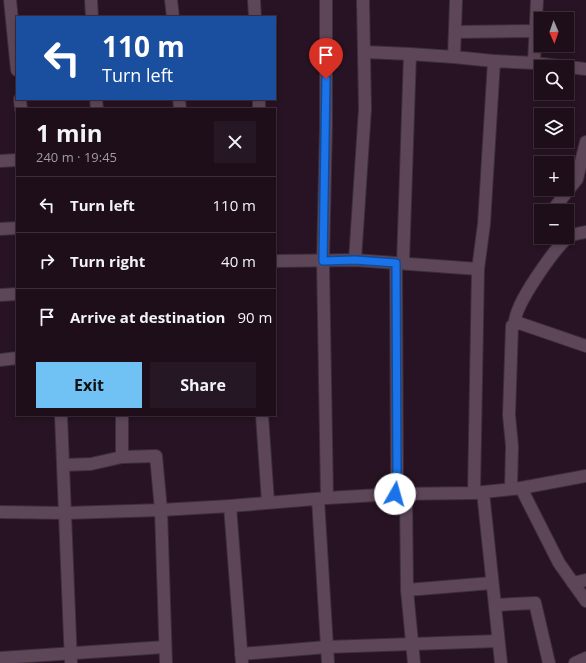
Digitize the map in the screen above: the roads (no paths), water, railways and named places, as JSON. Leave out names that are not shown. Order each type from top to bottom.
[{"type":"street","points":[[10,0],[16,60]]},
{"type":"street","points":[[91,0],[92,16]]},
{"type":"street","points":[[171,0],[173,16]]},
{"type":"street","points":[[254,0],[255,16]]},
{"type":"street","points":[[326,0],[322,498],[328,663]]},
{"type":"street","points":[[355,260],[365,109],[363,0]]},
{"type":"street","points":[[454,57],[456,0]]},
{"type":"street","points":[[537,0],[537,12]]},
{"type":"street","points":[[455,32],[534,30]]},
{"type":"street","points":[[365,52],[534,63]]},
{"type":"street","points":[[410,54],[399,263],[397,476],[401,494],[407,590],[414,663]]},
{"type":"street","points":[[494,61],[484,224],[478,269],[478,493],[495,605],[500,663]]},
{"type":"street","points":[[574,68],[586,69]]},
{"type":"street","points":[[557,204],[577,179],[586,142]]},
{"type":"street","points":[[0,161],[16,160]]},
{"type":"street","points":[[0,229],[16,228]]},
{"type":"street","points":[[586,232],[570,236],[556,250],[532,284],[516,314],[515,324],[512,326],[509,415],[516,488],[559,563],[586,601]]},
{"type":"street","points":[[276,261],[355,260],[478,269]]},
{"type":"street","points":[[0,295],[16,294]]},
{"type":"street","points":[[515,324],[519,323],[586,346]]},
{"type":"street","points":[[0,360],[16,358]]},
{"type":"street","points":[[61,416],[71,658]]},
{"type":"street","points":[[122,416],[122,457]]},
{"type":"street","points":[[262,416],[268,502]]},
{"type":"street","points":[[64,465],[91,464],[122,457],[156,456],[161,510],[166,663]]},
{"type":"street","points":[[0,512],[66,513],[161,510],[322,498],[401,494],[478,493],[586,476]]},
{"type":"street","points":[[230,506],[242,658],[327,647],[498,641]]},
{"type":"street","points":[[573,583],[586,580]]},
{"type":"street","points":[[407,590],[492,583]]},
{"type":"street","points":[[495,605],[535,602],[549,663]]},
{"type":"street","points":[[0,658],[71,658],[165,647]]},
{"type":"street","points":[[575,663],[586,658]]}]
